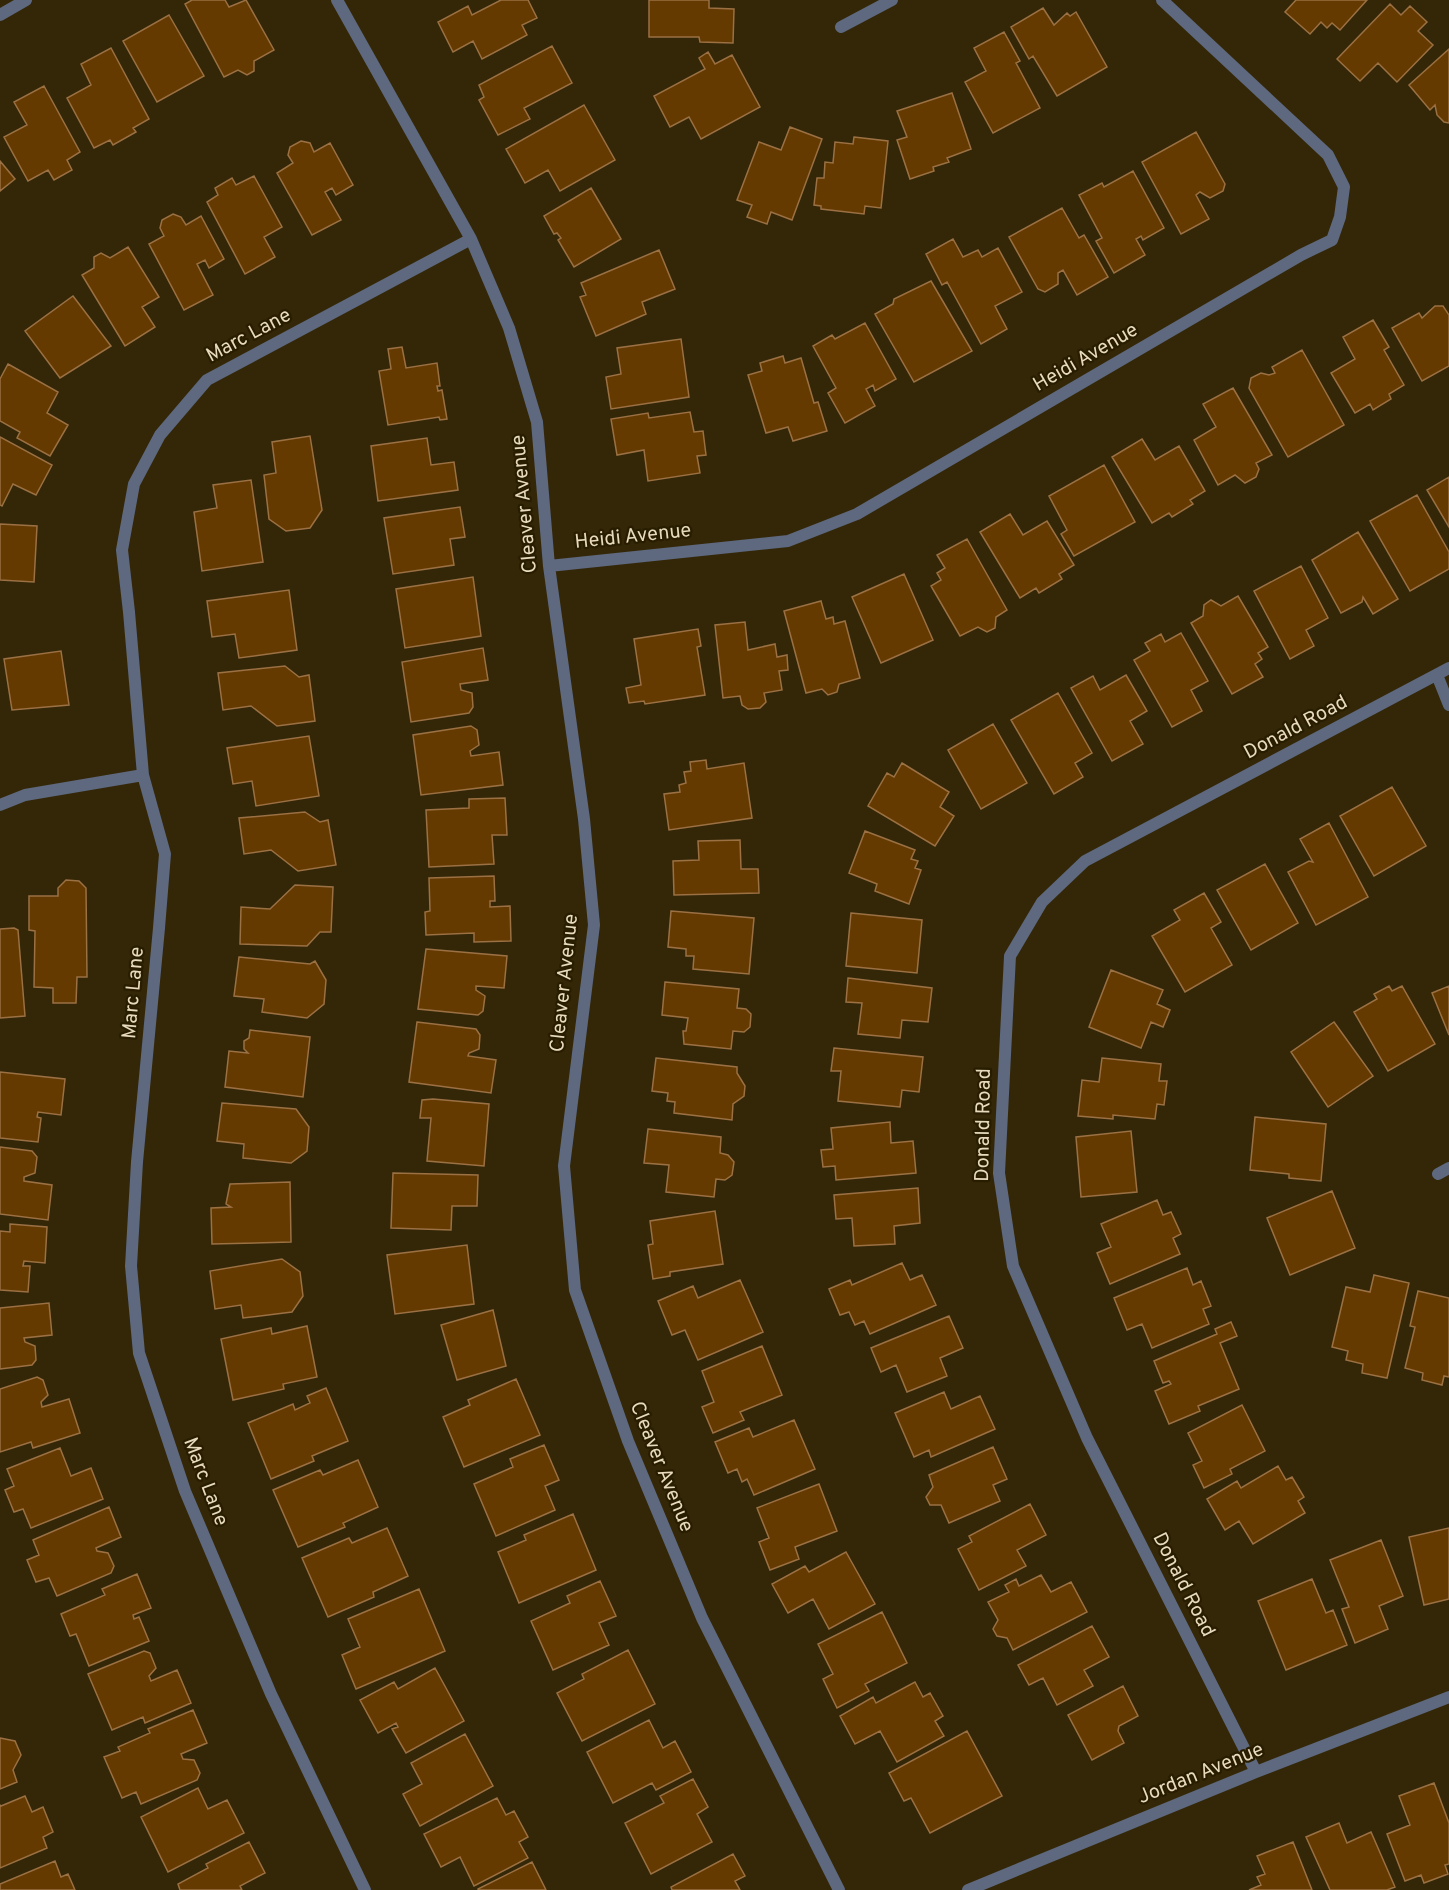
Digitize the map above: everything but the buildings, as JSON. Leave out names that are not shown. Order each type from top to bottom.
[{"type":"street","points":[[0,15],[26,0]]},
{"type":"street","name":"Cleaver Avenue","points":[[337,0],[471,239],[509,328],[537,422],[549,566],[584,819],[594,925],[564,1166],[575,1290],[628,1442],[702,1618],[839,1890]]},
{"type":"street","points":[[841,27],[892,0]]},
{"type":"street","name":"Heidi Avenue","points":[[549,566],[788,541],[857,514],[1301,255],[1332,240],[1340,217],[1344,187],[1328,155],[1162,0]]},
{"type":"street","name":"Marc Lane","points":[[365,1890],[271,1694],[185,1491],[140,1353],[131,1266],[137,1162],[165,854],[143,775],[122,550],[134,484],[160,435],[207,380],[471,239]]},
{"type":"street","name":"Donald Road","points":[[1256,1772],[1087,1438],[1013,1266],[999,1173],[1010,956],[1042,902],[1085,861],[1449,668]]},
{"type":"street","points":[[1437,675],[1449,705]]},
{"type":"street","points":[[0,805],[25,795],[143,775]]},
{"type":"street","name":"Jordan Avenue","points":[[968,1890],[1449,1696]]}]
